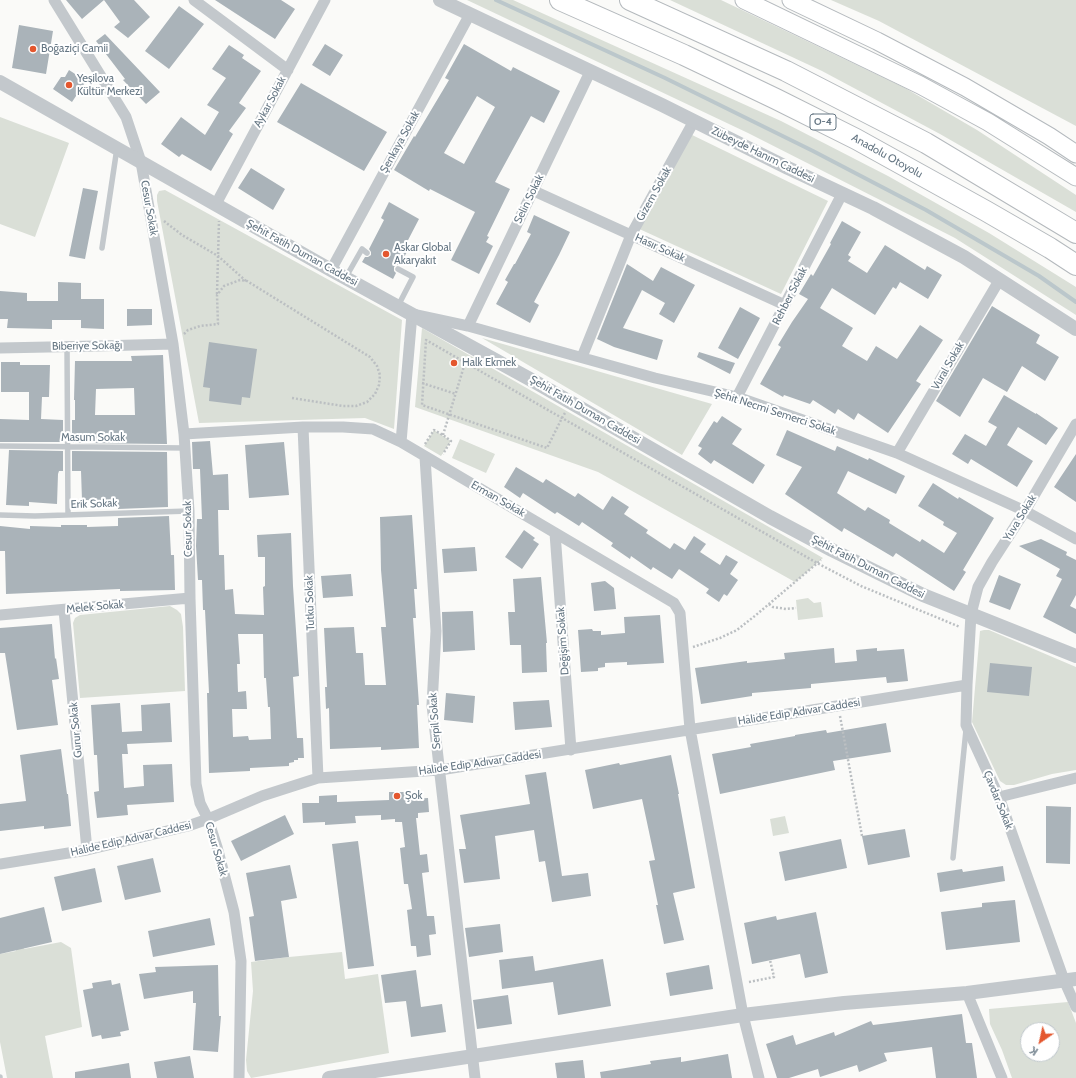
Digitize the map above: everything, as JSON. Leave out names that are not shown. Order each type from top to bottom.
[{"type":"highway","name":"Anadolu Otoyolu","points":[[560,0],[691,59],[856,139],[986,211],[1050,248],[1076,265]]},
{"type":"highway","name":"O-4","points":[[630,0],[786,71],[926,143],[1076,233]]},
{"type":"main road","points":[[744,0],[920,85],[988,122],[1072,175]]},
{"type":"main road","points":[[790,0],[877,41],[964,87],[1049,136],[1076,154]]},
{"type":"street","points":[[194,0],[288,70]]},
{"type":"street","name":"Aykar Sokak","points":[[218,205],[325,0]]},
{"type":"street","name":"Zübeyde Hanım Caddesi","points":[[440,0],[694,122],[921,234],[964,257],[1000,279],[1076,329]]},
{"type":"street","name":"Cesur Sokak","points":[[56,1],[126,117],[141,162],[173,344],[184,434],[189,511],[190,598],[196,784],[200,803],[208,820],[234,912],[241,961],[239,1078]]},
{"type":"street","name":"Şenkaya Sokak","points":[[331,270],[470,14]]},
{"type":"street","name":"Selin Sokak","points":[[468,326],[590,72]]},
{"type":"street","name":"Şehit Fatih Duman Caddesi","points":[[0,82],[331,270],[570,402],[770,517],[832,550],[923,595],[1076,656]]},
{"type":"street","name":"Gizem Sokak","points":[[582,357],[631,235],[694,122]]},
{"type":"street","name":"Hasır Sokak","points":[[534,191],[786,304]]},
{"type":"street","name":"Rehber Sokak","points":[[737,397],[842,194]]},
{"type":"street","name":"Vural Sokak","points":[[897,453],[1000,279]]},
{"type":"street","points":[[401,442],[412,314]]},
{"type":"street","name":"Şehit Necmi Semerci Sokak","points":[[412,314],[468,326],[655,378],[737,397],[897,453],[1025,511],[1076,539]]},
{"type":"street","name":"Biberiye Sokağı","points":[[0,348],[173,344]]},
{"type":"street","name":"Yuva Sokak","points":[[971,614],[978,587],[1076,424]]},
{"type":"street","name":"Erman Sokak","points":[[184,434],[303,427],[373,429],[401,442],[674,603],[680,613],[690,729],[743,1015],[759,1078]]},
{"type":"street","name":"Tutku Sokak","points":[[303,427],[318,778]]},
{"type":"street","name":"Serpil Sokak","points":[[422,455],[436,631],[432,705],[475,1078]]},
{"type":"street","name":"Değişim Sokak","points":[[556,533],[571,750]]},
{"type":"street","name":"Melek Sokak","points":[[0,615],[190,598]]},
{"type":"street","name":"Gurur Sokak","points":[[64,610],[87,850]]},
{"type":"street","name":"Çavdar Sokak","points":[[971,614],[966,726],[999,797],[1070,980],[1076,1007]]},
{"type":"street","name":"Halide Edip Adıvar Caddesi","points":[[0,864],[87,850],[188,826],[208,820],[262,796],[318,778],[440,770],[967,685]]},
{"type":"street","points":[[999,797],[1076,778]]},
{"type":"street","points":[[329,1078],[743,1015],[967,993],[1070,980]]},
{"type":"street","points":[[967,993],[1002,1078]]},
{"type":"lane","points":[[102,248],[117,148]]},
{"type":"lane","points":[[346,278],[362,250],[367,252]]},
{"type":"lane","points":[[398,270],[413,278],[398,306]]},
{"type":"lane","points":[[67,346],[68,515]]},
{"type":"lane","name":"Masum Sokak","points":[[0,446],[67,448],[185,448]]},
{"type":"lane","name":"Erik Sokak","points":[[0,515],[35,516],[189,511]]},
{"type":"lane","points":[[953,858],[966,726]]},
{"type":"path","points":[[173,344],[188,330],[200,326],[218,324],[218,205]]},
{"type":"path","points":[[149,210],[182,235],[218,256],[247,281],[370,357],[377,366],[380,375],[379,385],[375,394],[367,402],[356,406],[343,406],[292,398]]},
{"type":"path","points":[[217,295],[224,286],[240,280],[247,281]]},
{"type":"path","points":[[570,402],[562,418],[547,448],[422,405],[426,340],[465,363],[562,418],[817,563],[861,586],[970,631]]},
{"type":"path","points":[[443,435],[465,363]]},
{"type":"path","points":[[407,378],[456,394]]},
{"type":"path","points":[[422,455],[434,430],[443,435],[451,440],[437,464]]},
{"type":"path","points":[[683,651],[720,638],[737,630],[832,550]]},
{"type":"path","points":[[769,604],[773,607],[786,609],[796,608]]},
{"type":"path","points":[[838,706],[862,836]]},
{"type":"path","points":[[737,984],[774,977],[770,960]]},
{"type":"shaded area","points":[[467,0],[513,0],[781,121],[888,176],[989,233],[1076,287],[1076,315],[955,238],[748,133]]},
{"type":"shaded area","points":[[670,0],[721,0],[905,88],[977,130],[1076,195],[1076,212],[940,134],[822,71]]},
{"type":"shaded area","points":[[831,0],[1076,0],[1076,126],[879,21]]},
{"type":"shaded area","points":[[0,117],[69,143],[35,237],[0,224]]},
{"type":"shaded area","points":[[688,133],[828,201],[781,294],[635,227]]},
{"type":"shaded area","points":[[165,190],[402,320],[394,429],[365,418],[199,423],[157,201],[159,191]]},
{"type":"shaded area","points":[[422,328],[823,558],[795,582],[598,472],[415,407]]},
{"type":"shaded area","points":[[482,338],[712,404],[682,455]]},
{"type":"shaded area","points":[[434,430],[451,441],[441,456],[424,446]]},
{"type":"shaded area","points":[[460,439],[495,454],[486,473],[452,458]]},
{"type":"shaded area","points":[[808,598],[814,603],[821,602],[823,617],[798,620],[796,600]]},
{"type":"shaded area","points":[[170,606],[181,614],[183,627],[185,691],[80,698],[73,623],[75,618],[80,615]]},
{"type":"shaded area","points":[[989,630],[1076,667],[1076,770],[1052,774],[1014,785],[1006,785],[1000,781],[972,722],[980,631]]},
{"type":"shaded area","points":[[785,816],[789,833],[773,836],[770,819]]},
{"type":"shaded area","points":[[22,939],[24,949],[61,942],[71,948],[82,1027],[45,1036],[53,1078],[7,1078],[0,1042],[0,954],[16,951],[14,941]]},
{"type":"shaded area","points":[[342,952],[345,979],[378,974],[389,1053],[251,1078],[247,1071],[246,1060],[253,991],[251,962]]},
{"type":"shaded area","points":[[1068,1002],[1076,1023],[1076,1078],[1012,1078],[1002,1050],[990,1024],[989,1009]]},
{"type":"building","points":[[66,0],[104,0],[82,19]]},
{"type":"building","points":[[104,0],[134,0],[150,17],[128,38],[114,27],[120,22]]},
{"type":"building","points":[[215,0],[281,0],[295,9],[275,39]]},
{"type":"building","points":[[179,6],[204,24],[169,69],[145,51]]},
{"type":"building","name":"Boğaziçi Camii","points":[[19,25],[53,31],[46,74],[12,68]]},
{"type":"building","points":[[105,34],[160,92],[146,104],[123,80],[125,79],[96,41]]},
{"type":"building","points":[[325,44],[343,55],[330,76],[312,65]]},
{"type":"building","points":[[464,44],[511,71],[513,67],[560,91],[544,123],[531,116],[495,182],[510,189],[487,236],[489,237],[486,242],[493,246],[479,274],[451,260],[475,212],[430,189],[429,191],[394,170],[449,80],[445,78]],"holes":[[[477,96],[495,107],[464,164],[444,153]]]},
{"type":"building","points":[[229,45],[244,55],[242,58],[261,71],[239,103],[246,108],[229,131],[233,134],[211,171],[182,154],[179,157],[161,144],[181,117],[205,135],[219,112],[207,105],[226,78],[212,69]]},
{"type":"building","name":"Yeşilova Kültür Merkezi","points":[[69,70],[86,81],[72,102],[53,89],[61,77],[65,77]]},
{"type":"building","points":[[301,83],[387,132],[364,171],[277,122]]},
{"type":"building","points":[[251,168],[285,189],[273,210],[238,188]]},
{"type":"building","points":[[83,188],[98,191],[85,259],[69,256]]},
{"type":"building","points":[[389,202],[419,219],[406,244],[410,246],[400,265],[396,265],[394,267],[394,271],[396,273],[393,279],[362,262],[365,257],[371,255],[369,249],[384,220],[381,218]]},
{"type":"building","points":[[534,215],[570,232],[534,302],[539,305],[530,323],[496,304],[508,282],[505,280],[531,234],[527,232]]},
{"type":"building","points":[[842,221],[861,232],[848,255],[851,257],[848,261],[867,273],[885,245],[925,270],[927,266],[942,275],[928,299],[900,282],[896,289],[893,287],[875,315],[832,288],[820,308],[853,328],[842,346],[867,361],[876,346],[897,359],[920,325],[943,340],[916,381],[921,384],[888,433],[858,413],[854,420],[838,409],[835,414],[813,400],[810,404],[784,395],[783,397],[760,384],[781,347],[778,345],[808,299],[799,294],[811,274],[813,276]]},
{"type":"building","points":[[627,264],[653,281],[661,267],[695,285],[674,323],[659,314],[665,303],[642,290],[623,328],[663,340],[657,360],[614,347],[597,339]]},
{"type":"building","points":[[58,282],[81,283],[81,299],[104,299],[104,329],[81,328],[81,320],[52,320],[52,329],[7,328],[8,319],[0,319],[0,291],[27,293],[27,301],[58,301]]},
{"type":"building","points":[[992,306],[1040,335],[1036,343],[1059,357],[1045,381],[1022,366],[1007,392],[983,378],[960,417],[936,401]]},
{"type":"building","points":[[740,307],[760,318],[738,359],[718,348]]},
{"type":"building","points":[[127,309],[152,309],[152,325],[127,326]]},
{"type":"building","points":[[209,342],[257,349],[250,398],[242,397],[241,405],[209,401],[210,388],[203,387]]},
{"type":"building","points":[[699,352],[735,363],[730,374],[697,357]]},
{"type":"building","points":[[163,355],[167,444],[72,443],[72,420],[75,420],[75,361],[132,361],[131,356]],"holes":[[[134,388],[135,415],[95,415],[96,389]]]},
{"type":"building","points":[[1,362],[20,362],[20,365],[50,365],[49,397],[42,397],[41,419],[63,420],[63,442],[0,442],[0,419],[29,420],[29,392],[1,392]]},
{"type":"building","points":[[1004,395],[1036,413],[1058,428],[1046,445],[1018,427],[1007,445],[1033,461],[1017,487],[971,459],[968,464],[952,454],[965,434],[986,446],[997,427],[988,422]]},
{"type":"building","points":[[722,416],[742,429],[732,444],[765,465],[753,484],[714,460],[711,464],[698,454],[702,448],[698,446],[714,421],[717,423]]},
{"type":"building","points":[[787,430],[835,451],[837,446],[868,460],[869,458],[905,476],[896,494],[848,471],[837,493],[865,511],[868,507],[890,520],[889,523],[920,542],[922,539],[944,553],[957,533],[943,525],[944,522],[918,506],[933,483],[958,499],[959,497],[994,518],[963,570],[966,572],[954,591],[896,553],[893,557],[844,528],[842,532],[785,494],[802,467],[776,455]]},
{"type":"building","points":[[210,441],[213,475],[228,474],[229,510],[218,510],[219,555],[224,555],[225,590],[233,589],[235,614],[264,615],[263,587],[265,586],[265,557],[258,557],[257,535],[291,533],[299,676],[293,677],[297,738],[303,738],[304,758],[294,760],[294,762],[289,763],[289,766],[250,768],[250,771],[209,773],[207,693],[209,693],[205,610],[203,610],[202,580],[198,580],[196,546],[197,519],[202,519],[200,469],[193,469],[192,442]],"holes":[[[238,634],[263,634],[264,678],[266,678],[268,707],[270,707],[271,739],[249,740],[248,736],[233,737],[232,709],[247,709],[246,691],[238,692],[237,664],[240,664]]]},
{"type":"building","points":[[284,442],[289,495],[249,498],[245,445]]},
{"type":"building","points":[[9,450],[63,451],[63,471],[59,471],[58,474],[57,504],[29,502],[29,506],[6,505]]},
{"type":"building","points":[[72,451],[167,452],[168,507],[118,509],[118,504],[108,504],[108,501],[82,500],[81,471],[72,471]]},
{"type":"building","points":[[1076,454],[1076,502],[1054,487]]},
{"type":"building","points":[[516,467],[543,483],[546,479],[575,497],[578,493],[603,510],[612,496],[629,507],[624,514],[648,530],[646,533],[670,549],[674,543],[685,550],[694,536],[706,544],[700,552],[720,565],[726,555],[738,562],[730,574],[738,580],[727,596],[724,594],[719,602],[706,593],[709,589],[679,569],[672,579],[653,567],[651,570],[631,556],[630,559],[611,546],[613,543],[582,522],[579,526],[557,512],[555,514],[523,493],[520,498],[504,487]]},
{"type":"building","points":[[412,515],[417,589],[414,589],[416,618],[413,618],[419,705],[417,705],[419,748],[381,750],[381,747],[330,749],[329,708],[326,709],[325,687],[327,687],[324,628],[354,627],[356,653],[363,653],[365,685],[386,685],[381,627],[386,627],[381,570],[380,517]]},
{"type":"building","points":[[169,516],[171,555],[174,555],[175,590],[120,591],[120,589],[6,594],[5,551],[0,551],[0,526],[30,529],[30,526],[118,526],[118,518]]},
{"type":"building","points":[[524,530],[535,538],[533,540],[539,544],[522,569],[505,557]]},
{"type":"building","points":[[1041,539],[1067,552],[1066,555],[1076,560],[1076,595],[1070,606],[1076,609],[1076,634],[1043,617],[1062,579],[1056,576],[1060,569],[1019,546]]},
{"type":"building","points":[[475,547],[477,571],[444,573],[442,549]]},
{"type":"building","points":[[351,574],[353,596],[323,598],[321,576]]},
{"type":"building","points":[[999,575],[1021,584],[1010,610],[989,602]]},
{"type":"building","points":[[541,577],[547,643],[547,672],[522,673],[521,645],[510,645],[508,612],[515,612],[513,579]]},
{"type":"building","points":[[605,581],[614,588],[616,609],[594,611],[591,583]]},
{"type":"building","points":[[473,611],[475,650],[443,652],[442,612]]},
{"type":"building","points":[[660,615],[664,663],[627,665],[627,662],[605,663],[605,667],[598,668],[598,671],[581,672],[578,630],[592,629],[593,631],[601,631],[601,635],[625,633],[624,617]]},
{"type":"building","points":[[52,624],[55,659],[56,658],[59,679],[52,680],[58,725],[17,730],[5,653],[0,653],[0,628]]},
{"type":"building","points":[[834,648],[835,663],[857,661],[856,650],[877,648],[877,651],[904,649],[908,681],[887,683],[886,677],[811,684],[811,688],[752,693],[752,696],[701,704],[695,668],[747,661],[747,663],[785,659],[784,653]]},
{"type":"building","points":[[990,663],[1032,667],[1029,696],[987,692]]},
{"type":"building","points":[[446,693],[475,696],[473,723],[444,720]]},
{"type":"building","points":[[549,700],[552,727],[515,730],[513,702]]},
{"type":"building","points":[[120,703],[122,732],[142,731],[141,705],[170,703],[172,742],[127,744],[128,754],[122,754],[124,788],[144,786],[143,765],[172,764],[174,802],[127,805],[128,815],[97,818],[94,792],[99,791],[97,755],[94,755],[91,705]]},
{"type":"building","points":[[886,723],[891,752],[833,761],[835,770],[720,794],[712,754],[751,747],[750,744],[795,735],[826,730],[827,733]]},
{"type":"building","points":[[61,749],[71,826],[44,829],[44,826],[0,831],[0,804],[26,801],[20,755]]},
{"type":"building","points":[[671,755],[695,888],[673,893],[684,940],[664,944],[649,861],[655,860],[642,799],[593,809],[585,770]]},
{"type":"building","points":[[546,772],[562,876],[588,873],[591,896],[552,902],[545,861],[539,862],[534,830],[495,836],[500,879],[464,883],[459,849],[466,849],[460,815],[530,804],[525,775]]},
{"type":"building","points":[[389,792],[407,792],[407,799],[428,798],[429,812],[418,813],[418,818],[416,818],[420,855],[427,854],[429,872],[422,873],[427,916],[434,916],[436,934],[429,935],[431,955],[417,957],[416,946],[411,946],[407,910],[412,909],[408,884],[404,884],[400,848],[405,847],[402,822],[395,822],[395,819],[381,820],[381,815],[355,816],[356,823],[325,825],[325,822],[303,823],[302,803],[319,803],[319,796],[337,795],[337,802],[389,800]]},
{"type":"building","points":[[1046,806],[1071,807],[1070,864],[1046,863]]},
{"type":"building","points":[[285,815],[294,834],[241,861],[231,841]]},
{"type":"building","points":[[905,829],[910,857],[868,865],[862,836]]},
{"type":"building","points":[[841,839],[847,868],[785,881],[779,852]]},
{"type":"building","points":[[358,841],[374,966],[348,969],[332,844]]},
{"type":"building","points":[[153,858],[161,892],[125,900],[117,866]]},
{"type":"building","points":[[290,865],[297,898],[281,901],[289,957],[255,961],[249,917],[254,916],[246,873]]},
{"type":"building","points":[[1003,866],[1005,881],[940,892],[937,873],[962,869],[963,872]]},
{"type":"building","points":[[95,868],[102,902],[62,911],[54,877]]},
{"type":"building","points":[[1015,900],[1020,942],[946,950],[941,912],[982,907],[982,903]]},
{"type":"building","points":[[44,907],[52,942],[0,954],[0,918]]},
{"type":"building","points":[[816,912],[828,973],[805,978],[800,954],[752,964],[744,923],[776,916],[777,920]]},
{"type":"building","points":[[210,918],[215,945],[153,957],[148,931]]},
{"type":"building","points":[[500,924],[503,952],[469,957],[465,928]]},
{"type":"building","points":[[533,956],[535,971],[603,959],[611,1006],[558,1015],[553,982],[502,989],[499,960]]},
{"type":"building","points":[[218,965],[219,1016],[221,1016],[218,1052],[193,1050],[196,1003],[193,1003],[193,991],[144,999],[139,974],[156,972],[155,967]]},
{"type":"building","points":[[709,965],[713,989],[670,996],[666,973]]},
{"type":"building","points":[[416,970],[421,1007],[442,1004],[446,1032],[411,1037],[406,1001],[385,1003],[381,975]]},
{"type":"building","points":[[111,980],[112,985],[120,983],[129,1030],[120,1032],[121,1036],[102,1039],[101,1035],[92,1037],[83,990],[93,988],[92,983]]},
{"type":"building","points":[[508,995],[512,1024],[477,1029],[473,1000]]},
{"type":"building","points":[[962,1014],[966,1043],[972,1043],[977,1078],[936,1078],[932,1047],[884,1053],[887,1061],[859,1072],[857,1065],[820,1077],[818,1069],[789,1078],[777,1078],[766,1044],[793,1035],[796,1045],[834,1032],[835,1036],[871,1021],[873,1025]]},
{"type":"building","points":[[728,1054],[732,1078],[601,1078],[600,1072],[651,1064],[650,1061],[681,1057],[681,1062]]},
{"type":"building","points":[[190,1056],[194,1078],[157,1078],[154,1062]]},
{"type":"building","points":[[583,1060],[585,1078],[557,1078],[555,1063]]},
{"type":"building","points":[[129,1063],[131,1078],[75,1078],[75,1072]]},
{"type":"waterway","points":[[496,0],[665,78],[813,151],[926,210],[1039,276],[1076,302]]},
{"type":"place","name":"Boğaziçi Camii","points":[[33,49]]},
{"type":"place","name":"Yeşilova Kültür Merkezi","points":[[69,85]]},
{"type":"place","name":"Askar Global Akaryakıt","points":[[386,254]]},
{"type":"place","name":"Halk Ekmek","points":[[454,363]]},
{"type":"place","name":"Şok","points":[[397,796]]}]
